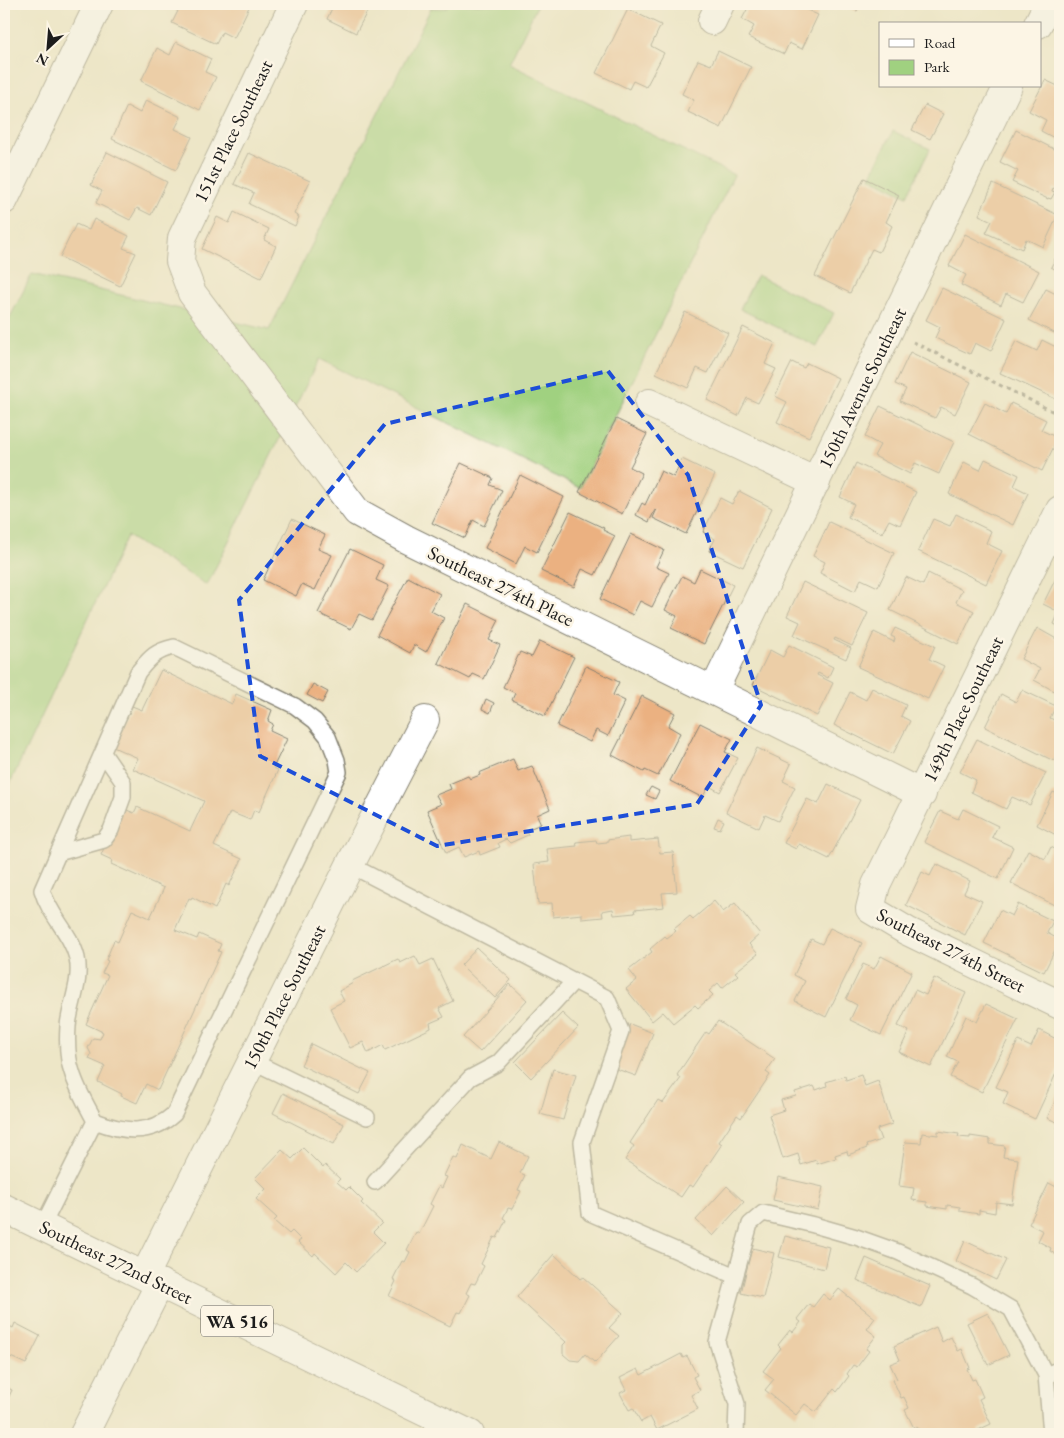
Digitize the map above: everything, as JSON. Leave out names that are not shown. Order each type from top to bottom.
[{"type":"street","points":[[4,200],[99,4]]},
{"type":"street","name":"151st Place Southeast","points":[[180,261],[182,238],[294,4]]},
{"type":"street","points":[[1039,22],[1048,4]]},
{"type":"street","name":"150th Avenue Southeast","points":[[714,690],[1007,88]]},
{"type":"street","name":"Southeast 274th Place","points":[[180,261],[192,293],[357,512],[406,539],[922,794]]},
{"type":"street","points":[[650,403],[816,482]]},
{"type":"street","name":"149th Place Southeast","points":[[870,909],[876,885],[1060,510]]},
{"type":"street","name":"150th Place Southeast","points":[[84,1434],[252,1060],[425,720]]},
{"type":"street","name":"Southeast 274th Street","points":[[870,909],[907,931],[1060,1005]]},
{"type":"street","name":"Southeast 272nd Street","points":[[4,1208],[470,1434]]},
{"type":"lane","points":[[174,647],[295,706],[315,721],[328,738],[337,760],[339,772],[174,1114],[165,1122],[145,1130],[114,1128],[95,1121],[72,1073],[68,1050],[68,1025],[77,980],[77,960],[73,947],[46,902],[42,890],[102,753],[138,672],[151,656],[162,649],[174,647]]},
{"type":"lane","points":[[58,853],[104,840],[111,830],[124,797],[123,782],[102,753]]},
{"type":"lane","points":[[350,865],[607,998],[620,1031],[582,1142],[590,1213],[735,1276]]},
{"type":"lane","points":[[375,1182],[470,1078],[498,1063],[574,981]]},
{"type":"lane","points":[[252,1060],[367,1117]]},
{"type":"lane","points":[[42,1226],[95,1121]]},
{"type":"lane","points":[[736,1434],[737,1404],[717,1342],[750,1224],[763,1213],[856,1236],[898,1252],[972,1286],[1011,1309],[1046,1375],[1051,1434]]},
{"type":"lane","points":[[1046,1375],[1060,1369]]},
{"type":"path","points":[[890,331],[1060,415]]},
{"type":"highlighted area","points":[[608,371],[688,475],[761,705],[697,804],[437,846],[260,756],[239,600],[385,424]]},
{"type":"green space","points":[[448,4],[538,4],[509,64],[734,175],[580,488],[319,359],[207,585],[127,536],[4,796],[4,329],[32,274],[269,330],[431,8],[446,8]]},
{"type":"green space","points":[[893,131],[930,149],[907,196],[870,177]]},
{"type":"green space","points":[[757,275],[834,313],[817,347],[740,309]]},
{"type":"building","points":[[170,4],[250,5],[234,38],[222,32],[216,44],[172,23],[178,11],[169,6]]},
{"type":"building","points":[[334,4],[371,4],[356,33],[327,19]]},
{"type":"building","points":[[750,4],[794,4],[818,15],[802,49],[789,43],[784,54],[748,37],[754,26],[742,19]]},
{"type":"building","points":[[842,4],[861,4],[857,11]]},
{"type":"building","points":[[628,9],[661,25],[651,46],[664,53],[646,87],[633,81],[629,89],[596,73]]},
{"type":"building","points":[[176,42],[211,59],[205,72],[216,77],[200,110],[141,81],[157,48],[170,55]]},
{"type":"building","points":[[718,51],[751,67],[721,128],[688,112],[694,100],[682,94],[698,60],[711,65]]},
{"type":"building","points":[[1045,80],[1060,87],[1060,141],[1041,131],[1046,120],[1029,111]]},
{"type":"building","points":[[146,100],[181,117],[175,129],[192,137],[176,170],[112,139],[127,106],[140,113]]},
{"type":"building","points":[[925,105],[943,114],[930,139],[912,130]]},
{"type":"building","points":[[1016,130],[1060,152],[1060,192],[1053,188],[1052,191],[1055,192],[1051,199],[1012,182],[1018,171],[1000,162]]},
{"type":"building","points":[[107,152],[167,182],[151,215],[137,208],[130,220],[96,203],[102,191],[91,185]]},
{"type":"building","points":[[249,153],[310,181],[294,214],[299,217],[295,226],[249,204],[254,193],[234,184]]},
{"type":"building","points":[[864,178],[899,195],[886,222],[892,226],[879,252],[872,249],[850,293],[815,276]]},
{"type":"building","points":[[993,184],[1058,215],[1043,247],[1026,239],[1022,249],[986,233],[992,221],[979,215]]},
{"type":"building","points":[[234,212],[269,229],[264,240],[276,246],[261,278],[202,249],[217,217],[229,223]]},
{"type":"building","points":[[94,219],[129,236],[123,248],[136,253],[120,286],[60,257],[76,224],[89,230]]},
{"type":"building","points":[[965,234],[1039,271],[1023,302],[1006,294],[1001,305],[961,285],[966,275],[949,266]]},
{"type":"building","points":[[1060,249],[1060,272],[1051,267]]},
{"type":"building","points":[[942,288],[1006,319],[991,351],[975,343],[970,354],[935,338],[940,327],[926,320]]},
{"type":"building","points":[[1046,289],[1060,296],[1060,336],[1029,320]]},
{"type":"building","points":[[685,312],[728,333],[708,373],[697,368],[688,388],[656,373]]},
{"type":"building","points":[[743,327],[775,343],[765,364],[776,369],[758,403],[747,398],[738,416],[707,400]]},
{"type":"building","points":[[1042,340],[1060,349],[1060,401],[1000,373],[1016,341],[1037,351]]},
{"type":"building","points":[[910,352],[971,382],[955,414],[941,407],[935,418],[900,401],[906,389],[895,384]]},
{"type":"building","points":[[792,362],[804,368],[807,363],[838,378],[809,437],[777,422],[787,402],[775,396]]},
{"type":"building","points":[[985,403],[1006,414],[1011,403],[1046,420],[1041,430],[1058,438],[1042,471],[969,434]]},
{"type":"building","points":[[880,406],[954,442],[939,474],[915,463],[910,474],[874,456],[880,445],[865,437]]},
{"type":"building","points":[[616,419],[647,434],[630,467],[642,473],[622,514],[579,492]]},
{"type":"building","points":[[682,459],[715,475],[686,534],[653,518],[655,510],[649,522],[636,515],[642,503],[645,505],[661,471],[674,477]]},
{"type":"building","points":[[985,459],[1019,475],[1014,486],[1028,493],[1013,525],[949,494],[964,462],[980,470]]},
{"type":"building","points":[[461,463],[493,478],[490,485],[502,490],[484,526],[473,520],[465,538],[432,523]]},
{"type":"building","points":[[856,463],[916,492],[900,525],[889,520],[882,533],[848,517],[854,504],[840,497]]},
{"type":"building","points":[[520,475],[564,497],[537,552],[525,546],[516,564],[485,548]]},
{"type":"building","points":[[739,491],[772,508],[743,567],[709,551],[715,539],[703,532],[720,498],[732,504]]},
{"type":"building","points":[[570,512],[604,528],[603,530],[615,536],[595,575],[582,569],[574,587],[541,571]]},
{"type":"building","points":[[956,514],[991,531],[986,543],[1002,551],[986,584],[918,551],[933,519],[950,526]]},
{"type":"building","points":[[292,519],[325,535],[318,549],[332,555],[315,590],[302,584],[296,596],[263,580]]},
{"type":"building","points":[[829,522],[894,553],[878,587],[861,579],[855,591],[820,573],[825,562],[813,556]]},
{"type":"building","points":[[631,534],[664,550],[656,567],[669,573],[652,607],[640,601],[633,615],[600,599]]},
{"type":"building","points":[[350,549],[383,565],[376,580],[389,586],[372,620],[359,614],[351,629],[318,613]]},
{"type":"building","points":[[700,569],[733,585],[704,644],[671,628],[677,616],[665,610],[682,576],[694,582]]},
{"type":"building","points":[[1060,570],[1060,627],[1054,624],[1059,612],[1043,604]]},
{"type":"building","points":[[928,573],[962,590],[956,602],[974,611],[958,644],[890,610],[906,577],[923,585]]},
{"type":"building","points":[[408,577],[440,594],[431,611],[444,618],[426,652],[414,645],[410,653],[377,635]]},
{"type":"building","points":[[803,582],[868,613],[852,646],[835,638],[834,640],[851,648],[846,659],[794,635],[800,622],[787,616]]},
{"type":"building","points":[[467,604],[499,620],[489,640],[500,645],[484,679],[473,674],[470,679],[438,663]]},
{"type":"building","points":[[895,628],[935,646],[929,659],[944,666],[928,699],[858,667],[874,632],[894,642],[895,638],[891,636]]},
{"type":"building","points":[[1037,628],[1060,641],[1060,694],[1034,680],[1040,669],[1021,659]]},
{"type":"building","points":[[540,641],[574,657],[545,716],[512,700],[515,693],[503,687],[520,652],[532,657]]},
{"type":"building","points":[[789,645],[833,667],[828,678],[818,673],[817,675],[833,683],[817,716],[753,685],[770,650],[783,657]]},
{"type":"building","points":[[586,666],[619,682],[613,695],[625,701],[608,736],[596,730],[590,742],[557,726]]},
{"type":"building","points":[[161,670],[232,704],[236,694],[272,710],[268,721],[273,724],[270,731],[287,739],[273,768],[278,770],[259,812],[254,810],[250,820],[230,812],[214,846],[242,859],[229,886],[226,884],[215,909],[192,897],[191,899],[189,898],[175,930],[197,939],[199,934],[221,944],[218,951],[221,952],[158,1090],[146,1084],[137,1103],[98,1082],[105,1066],[89,1059],[91,1054],[88,1048],[93,1038],[100,1039],[103,1032],[86,1024],[108,975],[102,973],[108,961],[106,960],[114,940],[118,942],[132,910],[150,918],[164,888],[111,864],[112,860],[101,855],[122,808],[134,813],[137,807],[190,831],[204,801],[133,769],[138,758],[113,747],[132,706],[142,710]]},
{"type":"building","points":[[313,684],[328,692],[322,703],[307,695]]},
{"type":"building","points":[[872,688],[906,705],[901,716],[910,721],[893,754],[834,725],[850,692],[866,700]]},
{"type":"building","points":[[1022,690],[1056,706],[1050,718],[1060,723],[1060,748],[1054,761],[985,727],[1001,694],[1016,702]]},
{"type":"building","points":[[642,696],[675,713],[668,726],[680,733],[658,776],[645,770],[644,772],[612,755]]},
{"type":"building","points":[[486,699],[494,703],[490,713],[482,709]]},
{"type":"building","points":[[700,723],[732,739],[725,752],[738,758],[720,792],[709,786],[703,798],[670,781]]},
{"type":"building","points":[[977,739],[1046,773],[1030,805],[1012,797],[1006,809],[971,792],[976,780],[960,772]]},
{"type":"building","points":[[757,748],[791,764],[783,781],[795,787],[778,821],[765,815],[759,828],[726,812]]},
{"type":"building","points":[[513,759],[518,771],[532,766],[550,809],[537,815],[541,824],[526,830],[528,835],[510,843],[506,839],[498,843],[500,847],[480,855],[479,851],[464,857],[459,847],[446,853],[427,810],[441,804],[436,795],[451,789],[449,784],[468,776],[470,779],[480,775],[479,773]]},
{"type":"building","points":[[828,784],[860,800],[829,859],[799,844],[796,849],[784,843],[807,799],[818,804]]},
{"type":"building","points":[[651,787],[659,791],[655,799],[646,795]]},
{"type":"building","points":[[1053,792],[1060,795],[1060,837],[1037,825]]},
{"type":"building","points":[[963,809],[998,826],[992,837],[1013,847],[998,879],[924,842],[940,811],[958,819]]},
{"type":"building","points":[[718,818],[724,821],[720,829],[714,827]]},
{"type":"building","points":[[629,837],[629,842],[658,839],[660,853],[673,852],[677,892],[662,893],[664,907],[634,910],[635,913],[614,915],[613,909],[602,911],[603,917],[582,919],[582,914],[553,917],[552,903],[538,904],[534,864],[549,862],[547,849],[577,846],[576,842],[596,840],[597,843]]},
{"type":"building","points":[[1051,847],[1060,852],[1060,908],[1011,883],[1028,850],[1045,859]]},
{"type":"building","points":[[936,864],[970,881],[964,893],[982,901],[965,935],[906,905],[922,872],[930,876]]},
{"type":"building","points":[[714,901],[723,912],[735,903],[760,934],[749,944],[758,954],[735,972],[738,975],[722,988],[718,983],[709,991],[713,995],[698,1008],[695,1005],[673,1023],[663,1012],[652,1021],[626,989],[637,980],[629,970],[652,952],[650,949],[665,936],[667,938],[676,931],[674,929],[690,916],[693,919]]},
{"type":"building","points":[[1018,904],[1053,921],[1047,933],[1060,940],[1044,972],[984,943],[1000,910],[1012,916]]},
{"type":"building","points":[[830,928],[862,943],[826,1017],[795,1001],[805,981],[794,975],[811,939],[822,944]]},
{"type":"building","points":[[477,948],[511,980],[495,998],[461,965]]},
{"type":"building","points":[[415,956],[420,965],[433,959],[453,1001],[439,1008],[444,1017],[430,1023],[431,1028],[385,1050],[383,1045],[368,1053],[363,1042],[350,1048],[330,1008],[344,1001],[339,991],[353,983],[352,981],[398,959],[400,963]]},
{"type":"building","points":[[881,956],[912,972],[881,1035],[850,1020],[857,1005],[846,999],[863,964],[874,969]]},
{"type":"building","points":[[934,978],[966,993],[931,1067],[899,1052],[909,1031],[898,1026],[915,990],[926,995]]},
{"type":"building","points":[[510,984],[527,1000],[480,1052],[463,1037]]},
{"type":"building","points":[[986,1004],[1018,1019],[982,1092],[950,1077],[958,1062],[947,1057],[966,1016],[977,1022]]},
{"type":"building","points":[[562,1013],[578,1028],[531,1078],[515,1062]]},
{"type":"building","points":[[718,1021],[775,1059],[766,1072],[770,1075],[741,1118],[737,1115],[719,1142],[722,1144],[693,1187],[689,1185],[681,1197],[625,1160],[634,1146],[630,1143],[658,1100],[663,1103],[681,1078],[677,1075],[706,1032],[709,1034]]},
{"type":"building","points":[[630,1024],[653,1033],[636,1076],[614,1068]]},
{"type":"building","points":[[1039,1030],[1060,1041],[1060,1065],[1035,1119],[1003,1104],[1008,1092],[996,1087],[1018,1041],[1031,1047]]},
{"type":"building","points":[[311,1044],[370,1073],[359,1094],[301,1065]]},
{"type":"building","points":[[553,1069],[576,1075],[563,1120],[540,1114]]},
{"type":"building","points":[[861,1075],[865,1086],[878,1081],[892,1124],[877,1129],[881,1140],[866,1145],[867,1148],[848,1155],[847,1151],[835,1155],[836,1158],[817,1164],[816,1160],[801,1165],[798,1154],[783,1159],[769,1115],[784,1110],[781,1100],[796,1096],[795,1092],[814,1086],[816,1090],[827,1086],[826,1082],[845,1076],[846,1080]]},
{"type":"building","points":[[1060,1091],[1060,1129],[1057,1128],[1059,1123],[1047,1118]]},
{"type":"building","points":[[283,1093],[344,1124],[334,1144],[273,1113]]},
{"type":"building","points":[[938,1131],[959,1134],[958,1137],[970,1138],[970,1136],[990,1139],[990,1144],[1005,1146],[1003,1157],[1018,1159],[1012,1204],[996,1202],[995,1213],[979,1210],[979,1214],[960,1211],[960,1207],[947,1205],[947,1209],[927,1206],[927,1202],[912,1200],[914,1188],[899,1186],[905,1142],[921,1143],[922,1133],[938,1135]]},
{"type":"building","points":[[499,1142],[528,1156],[520,1173],[525,1175],[518,1190],[521,1191],[512,1209],[508,1208],[503,1218],[506,1220],[497,1238],[494,1237],[481,1264],[484,1266],[475,1284],[471,1283],[466,1293],[470,1295],[461,1313],[457,1312],[450,1326],[389,1296],[396,1281],[393,1279],[402,1261],[405,1262],[410,1252],[407,1250],[416,1232],[419,1234],[433,1206],[430,1204],[439,1186],[442,1188],[447,1177],[444,1176],[453,1157],[457,1159],[463,1145],[491,1159]]},
{"type":"building","points":[[303,1148],[323,1168],[325,1165],[340,1179],[337,1182],[346,1190],[349,1187],[363,1201],[361,1203],[382,1223],[373,1232],[384,1243],[356,1272],[346,1262],[336,1273],[315,1253],[313,1256],[298,1242],[301,1240],[292,1231],[289,1234],[274,1221],[277,1218],[256,1199],[266,1189],[255,1178],[282,1150],[292,1159]]},
{"type":"building","points":[[778,1177],[823,1187],[818,1210],[773,1200]]},
{"type":"building","points":[[1049,1183],[1060,1189],[1060,1257],[1050,1251],[1051,1248],[1038,1241],[1043,1231],[1029,1224]]},
{"type":"building","points":[[727,1186],[744,1202],[713,1236],[696,1220]]},
{"type":"building","points":[[785,1236],[829,1247],[824,1269],[779,1257]]},
{"type":"building","points":[[965,1241],[1006,1260],[996,1280],[956,1261]]},
{"type":"building","points":[[752,1248],[774,1253],[763,1298],[741,1293]]},
{"type":"building","points":[[554,1254],[580,1279],[583,1277],[623,1313],[609,1328],[619,1336],[595,1363],[585,1354],[579,1361],[570,1360],[563,1354],[563,1345],[566,1342],[517,1297]]},
{"type":"building","points":[[866,1258],[930,1286],[921,1307],[857,1280]]},
{"type":"building","points":[[839,1289],[875,1318],[867,1329],[876,1336],[866,1349],[869,1351],[857,1367],[853,1365],[847,1374],[849,1376],[837,1392],[834,1389],[816,1412],[805,1404],[796,1415],[765,1390],[774,1379],[763,1371],[781,1348],[778,1345],[790,1330],[793,1332],[801,1322],[797,1319],[809,1304],[813,1307],[823,1294],[830,1300]]},
{"type":"building","points":[[988,1313],[1009,1355],[988,1365],[967,1323]]},
{"type":"building","points":[[4,1323],[13,1328],[15,1323],[40,1336],[26,1364],[4,1354]]},
{"type":"building","points":[[936,1327],[942,1342],[951,1337],[958,1351],[962,1349],[970,1368],[967,1369],[972,1380],[975,1379],[983,1397],[979,1399],[991,1424],[978,1430],[980,1434],[921,1434],[917,1426],[914,1428],[905,1410],[909,1408],[904,1397],[901,1398],[893,1380],[897,1379],[890,1364],[900,1360],[894,1346]]},
{"type":"building","points":[[681,1354],[683,1358],[687,1356],[697,1375],[693,1377],[700,1390],[691,1395],[698,1409],[657,1430],[650,1417],[641,1422],[633,1408],[629,1410],[620,1393],[626,1390],[620,1378],[638,1369],[641,1375]]},
{"type":"building","points":[[4,1386],[12,1390],[4,1407]]}]
